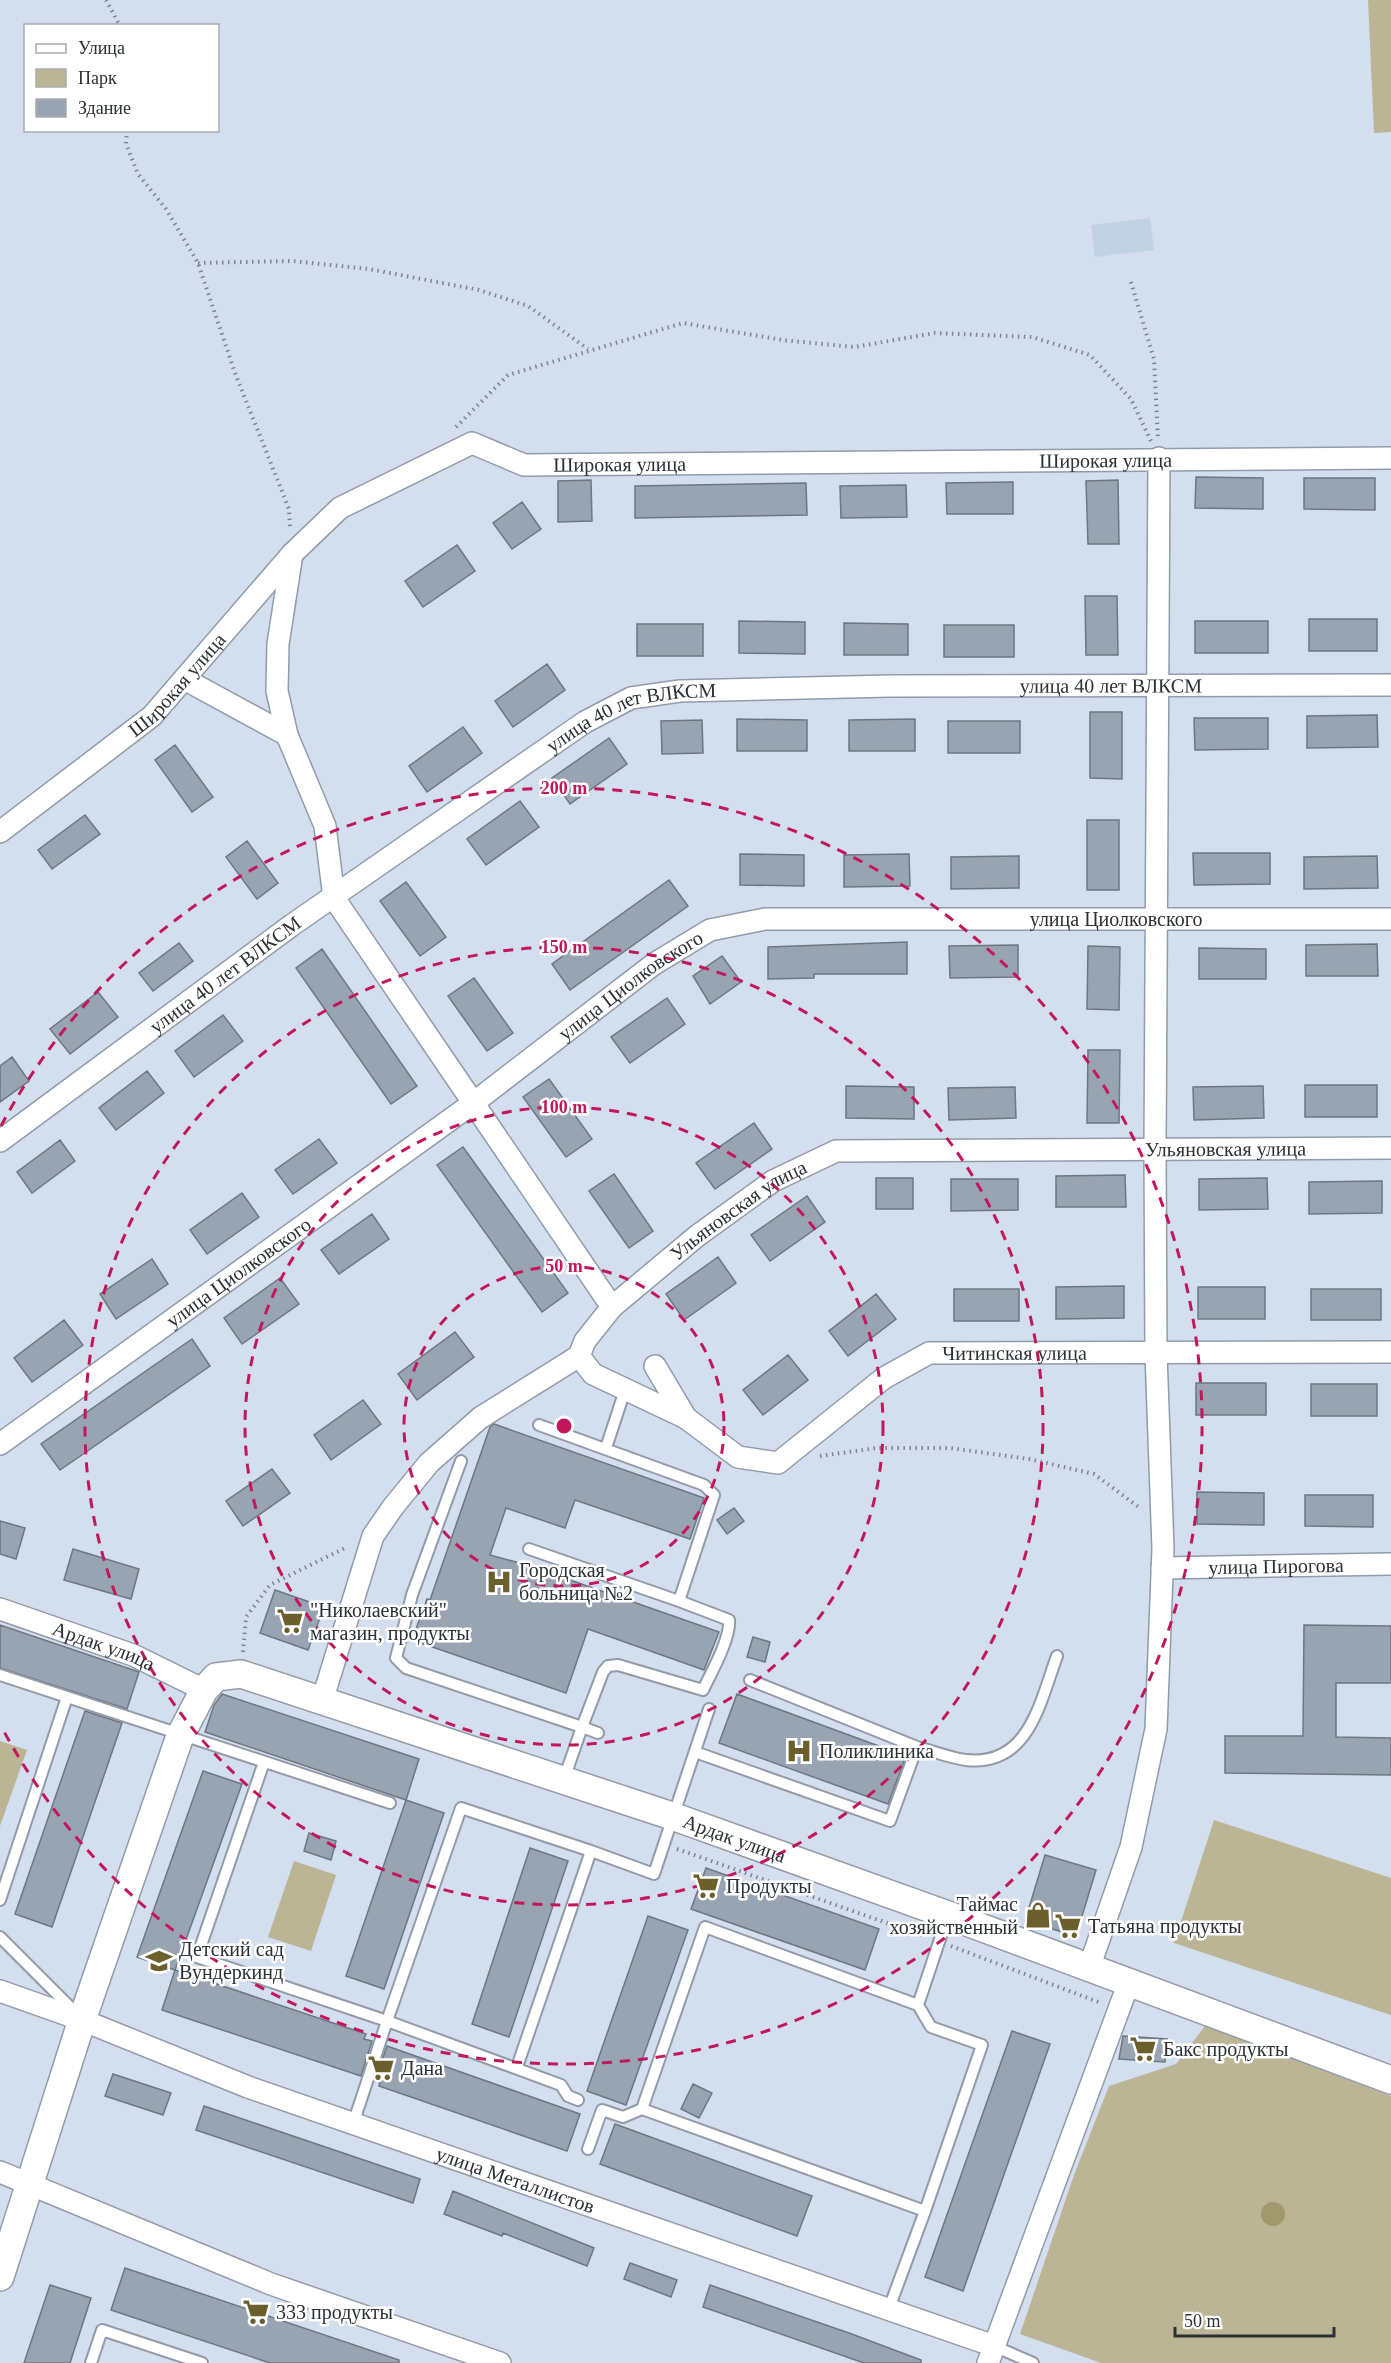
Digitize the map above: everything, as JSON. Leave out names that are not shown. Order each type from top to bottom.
[{"type":"street","name":"Широкая улица","points":[[0,832],[152,716],[186,680],[292,554],[340,508],[472,443],[524,465],[1159,458],[1391,458]]},
{"type":"street","points":[[1089,1968],[1131,1847],[1156,1729],[1162,1568],[1156,1353],[1155,1149],[1159,458]]},
{"type":"street","points":[[292,554],[278,644],[277,691],[287,735],[325,826],[334,898],[612,1307]]},
{"type":"street","points":[[186,680],[287,735]]},
{"type":"street","name":"улица 40 лет ВЛКСМ","points":[[0,1141],[292,925],[585,722],[631,698],[680,691],[890,686],[1391,685]]},
{"type":"street","name":"улица Циолковского","points":[[0,1444],[472,1104],[654,964],[710,930],[765,919],[1391,919]]},
{"type":"street","name":"Ульяновская улица","points":[[322,1701],[373,1536],[429,1463],[480,1418],[579,1356],[585,1341],[612,1307],[697,1236],[773,1181],[836,1151],[1391,1148]]},
{"type":"street","name":"Читинская улица","points":[[778,1462],[884,1378],[929,1353],[1391,1352]]},
{"type":"street","points":[[579,1356],[593,1374],[686,1418],[738,1457],[778,1462]]},
{"type":"street","points":[[655,1366],[686,1418]]},
{"type":"street","name":"улица Пирогова","points":[[1162,1568],[1391,1564]]},
{"type":"street","name":"Ардак улица","points":[[0,1609],[133,1655],[204,1690]]},
{"type":"street","points":[[0,2277],[7,2236],[31,2183],[82,2019],[180,1736],[204,1690],[216,1677],[241,1674]]},
{"type":"street","name":"Ардак улица","points":[[241,1674],[672,1816],[948,1915],[1391,2080]]},
{"type":"street","points":[[991,2354],[1129,1982]]},
{"type":"street","name":"улица Металлистов","points":[[0,1992],[82,2019],[248,2087],[354,2121],[559,2197],[888,2311],[991,2354]]},
{"type":"street","points":[[0,2172],[271,2284],[500,2363]]},
{"type":"lane","points":[[606,1448],[625,1390]]},
{"type":"lane","points":[[539,1425],[704,1485],[714,1495],[679,1601]]},
{"type":"lane","points":[[461,1461],[412,1595],[396,1658],[406,1668],[597,1733]]},
{"type":"lane","points":[[529,1549],[729,1620],[730,1626],[703,1690],[618,1665],[608,1666],[603,1672],[564,1779]]},
{"type":"lane","points":[[750,1680],[917,1747],[967,1760],[1002,1757],[1029,1731],[1057,1656]]},
{"type":"lane","points":[[0,1675],[134,1717],[180,1736],[390,1803]]},
{"type":"lane","points":[[0,1900],[67,1697]]},
{"type":"lane","points":[[354,2121],[461,1808],[654,1874],[709,1709]]},
{"type":"lane","points":[[695,1752],[890,1821],[917,1747]]},
{"type":"lane","points":[[264,1762],[197,1957],[517,2067],[561,2085],[568,2096],[578,2100]]},
{"type":"lane","points":[[517,2067],[591,1851]]},
{"type":"lane","points":[[918,2005],[948,1915]]},
{"type":"lane","points":[[642,2109],[705,1927],[918,2005],[931,2027],[982,2044],[888,2311]]},
{"type":"lane","points":[[0,1937],[82,2019]]},
{"type":"lane","points":[[588,2149],[602,2110],[622,2116],[642,2109],[925,2211]]},
{"type":"lane","points":[[91,2363],[102,2330],[202,2363]]},
{"type":"lane","name":"улица Металлистов","points":[[991,2354],[1033,2363]]},
{"type":"path","points":[[106,0],[119,24]]},
{"type":"path","points":[[127,132],[126,144],[138,174],[166,209],[198,263],[235,373],[289,509],[292,554]]},
{"type":"path","points":[[198,263],[303,262],[369,268],[479,290],[528,306],[588,349]]},
{"type":"path","points":[[1131,282],[1154,359],[1159,458]]},
{"type":"path","points":[[451,433],[508,375],[588,349],[683,323],[782,340],[854,347],[935,333],[1032,337],[1090,355],[1131,399],[1159,458]]},
{"type":"path","points":[[778,1462],[877,1448],[950,1448],[1029,1459],[1094,1474],[1134,1502],[1162,1529]]},
{"type":"path","points":[[241,1674],[246,1617],[270,1585],[322,1558],[373,1536]]},
{"type":"path","points":[[664,1844],[938,1941],[1119,2010]]},
{"type":"shaded area","points":[[1150,218],[1154,250],[1095,257],[1091,225]]},
{"type":"shaded area","points":[[1273,2202],[1278,2203],[1284,2209],[1284,2219],[1278,2225],[1273,2226],[1268,2225],[1262,2219],[1261,2214],[1262,2209],[1268,2203]]},
{"type":"green space","points":[[1368,0],[1391,0],[1391,132],[1374,133]]},
{"type":"green space","points":[[0,1741],[27,1750],[0,1826]]},
{"type":"green space","points":[[1214,1820],[1391,1878],[1391,2015],[1174,1943]]},
{"type":"green space","points":[[294,1861],[336,1875],[311,1951],[268,1937]]},
{"type":"green space","points":[[1205,2026],[1391,2096],[1391,2363],[1101,2363],[1020,2334],[1074,2175],[1109,2086],[1176,2064]]},
{"type":"building","points":[[1196,477],[1263,478],[1263,509],[1195,508]]},
{"type":"building","points":[[1304,478],[1375,478],[1375,510],[1304,509]]},
{"type":"building","points":[[591,480],[592,521],[558,522],[558,481]]},
{"type":"building","points":[[1118,480],[1119,544],[1088,544],[1086,481]]},
{"type":"building","points":[[1013,482],[1013,514],[947,514],[946,483]]},
{"type":"building","points":[[806,483],[807,515],[635,518],[635,486]]},
{"type":"building","points":[[906,485],[907,517],[841,518],[840,486]]},
{"type":"building","points":[[522,502],[541,529],[512,549],[493,523]]},
{"type":"building","points":[[457,545],[475,571],[423,607],[405,581]]},
{"type":"building","points":[[1085,596],[1117,596],[1118,655],[1086,655]]},
{"type":"building","points":[[1309,619],[1377,619],[1377,651],[1309,651]]},
{"type":"building","points":[[739,621],[805,622],[805,654],[739,653]]},
{"type":"building","points":[[1195,621],[1268,621],[1268,653],[1195,653]]},
{"type":"building","points":[[844,623],[908,624],[908,655],[844,655]]},
{"type":"building","points":[[637,624],[703,624],[703,656],[637,656]]},
{"type":"building","points":[[944,625],[1014,625],[1014,657],[944,657]]},
{"type":"building","points":[[547,664],[565,690],[513,727],[495,701]]},
{"type":"building","points":[[1090,712],[1122,712],[1122,779],[1090,778]]},
{"type":"building","points":[[1377,715],[1378,747],[1307,748],[1307,716]]},
{"type":"building","points":[[1194,718],[1268,718],[1268,749],[1195,750]]},
{"type":"building","points":[[737,719],[807,720],[807,751],[737,751]]},
{"type":"building","points":[[915,719],[915,751],[849,751],[849,720]]},
{"type":"building","points":[[702,720],[703,753],[662,754],[661,721]]},
{"type":"building","points":[[948,721],[1020,721],[1020,753],[948,753]]},
{"type":"building","points":[[463,727],[482,753],[427,792],[409,766]]},
{"type":"building","points":[[609,738],[627,764],[570,804],[552,778]]},
{"type":"building","points":[[175,745],[213,797],[192,812],[155,760]]},
{"type":"building","points":[[520,801],[539,827],[486,865],[467,839]]},
{"type":"building","points":[[85,815],[100,834],[52,869],[38,850]]},
{"type":"building","points":[[1087,820],[1119,820],[1119,890],[1087,890]]},
{"type":"building","points":[[247,841],[278,883],[257,899],[226,857]]},
{"type":"building","points":[[1193,853],[1270,853],[1270,884],[1194,885]]},
{"type":"building","points":[[740,854],[804,855],[804,886],[740,885]]},
{"type":"building","points":[[909,854],[910,886],[844,887],[844,855]]},
{"type":"building","points":[[1019,856],[1019,888],[951,889],[951,857]]},
{"type":"building","points":[[1377,856],[1378,888],[1304,889],[1304,857]]},
{"type":"building","points":[[669,880],[688,906],[570,990],[552,964]]},
{"type":"building","points":[[406,882],[446,937],[420,956],[380,901]]},
{"type":"building","points":[[907,942],[907,974],[814,974],[814,978],[768,979],[768,947]]},
{"type":"building","points":[[179,943],[193,961],[153,991],[139,973]]},
{"type":"building","points":[[1377,944],[1378,976],[1306,976],[1306,945]]},
{"type":"building","points":[[1018,945],[1018,977],[950,978],[949,946]]},
{"type":"building","points":[[1088,946],[1120,947],[1119,1010],[1087,1009]]},
{"type":"building","points":[[1199,948],[1266,949],[1266,979],[1199,979]]},
{"type":"building","points":[[322,949],[417,1086],[391,1104],[296,968]]},
{"type":"building","points":[[722,956],[741,982],[710,1004],[693,976]]},
{"type":"building","points":[[474,978],[513,1033],[487,1051],[448,996]]},
{"type":"building","points":[[98,992],[118,1017],[70,1054],[50,1029]]},
{"type":"building","points":[[667,998],[685,1024],[630,1063],[611,1037]]},
{"type":"building","points":[[223,1015],[243,1041],[194,1077],[175,1051]]},
{"type":"building","points":[[1088,1050],[1120,1050],[1119,1123],[1087,1123]]},
{"type":"building","points":[[12,1057],[29,1081],[0,1102],[0,1066]]},
{"type":"building","points":[[147,1071],[164,1093],[116,1130],[99,1108]]},
{"type":"building","points":[[549,1079],[592,1139],[566,1157],[523,1097]]},
{"type":"building","points":[[1305,1085],[1377,1085],[1377,1117],[1305,1117]]},
{"type":"building","points":[[846,1086],[914,1087],[914,1119],[846,1118]]},
{"type":"building","points":[[1263,1086],[1264,1118],[1194,1120],[1193,1087]]},
{"type":"building","points":[[1015,1087],[1016,1118],[949,1120],[948,1088]]},
{"type":"building","points":[[754,1123],[772,1149],[715,1189],[696,1163]]},
{"type":"building","points":[[319,1139],[337,1163],[293,1194],[275,1170]]},
{"type":"building","points":[[60,1140],[75,1161],[32,1193],[17,1172]]},
{"type":"building","points":[[463,1147],[568,1293],[542,1312],[437,1165]]},
{"type":"building","points":[[614,1174],[653,1231],[629,1248],[589,1191]]},
{"type":"building","points":[[1125,1175],[1126,1207],[1056,1207],[1056,1176]]},
{"type":"building","points":[[876,1178],[913,1178],[913,1209],[876,1209]]},
{"type":"building","points":[[1267,1178],[1268,1209],[1199,1210],[1199,1179]]},
{"type":"building","points":[[951,1179],[1018,1179],[1018,1210],[951,1211]]},
{"type":"building","points":[[1382,1181],[1382,1213],[1309,1214],[1309,1182]]},
{"type":"building","points":[[242,1193],[259,1217],[207,1254],[190,1230]]},
{"type":"building","points":[[807,1196],[825,1222],[770,1261],[751,1235]]},
{"type":"building","points":[[372,1214],[389,1239],[339,1274],[321,1250]]},
{"type":"building","points":[[718,1257],[736,1283],[684,1320],[666,1294]]},
{"type":"building","points":[[152,1259],[168,1284],[116,1319],[100,1294]]},
{"type":"building","points":[[280,1278],[299,1304],[242,1344],[224,1318]]},
{"type":"building","points":[[1124,1286],[1124,1318],[1056,1319],[1056,1287]]},
{"type":"building","points":[[1198,1287],[1265,1287],[1265,1319],[1198,1319]]},
{"type":"building","points":[[954,1289],[1019,1289],[1019,1321],[954,1321]]},
{"type":"building","points":[[1311,1289],[1381,1289],[1381,1320],[1311,1320]]},
{"type":"building","points":[[876,1294],[896,1319],[848,1356],[829,1331]]},
{"type":"building","points":[[64,1320],[83,1345],[32,1382],[14,1358]]},
{"type":"building","points":[[455,1332],[474,1357],[417,1400],[398,1374]]},
{"type":"building","points":[[192,1339],[210,1366],[60,1470],[41,1444]]},
{"type":"building","points":[[788,1355],[808,1380],[763,1415],[743,1390]]},
{"type":"building","points":[[1196,1383],[1266,1383],[1266,1415],[1196,1415]]},
{"type":"building","points":[[1311,1384],[1377,1384],[1377,1416],[1311,1416]]},
{"type":"building","points":[[363,1400],[381,1424],[331,1460],[314,1435]]},
{"type":"building","points":[[494,1424],[704,1498],[690,1539],[575,1500],[565,1528],[506,1508],[490,1555],[527,1565],[719,1632],[704,1670],[588,1629],[566,1693],[412,1640],[427,1599],[430,1600],[490,1427]]},
{"type":"building","points":[[272,1469],[290,1493],[243,1526],[226,1501]]},
{"type":"building","points":[[1197,1492],[1264,1493],[1264,1525],[1197,1524]]},
{"type":"building","points":[[1305,1495],[1373,1495],[1373,1527],[1305,1526]]},
{"type":"building","points":[[734,1508],[744,1521],[727,1534],[717,1520]]},
{"type":"building","points":[[0,1521],[25,1528],[16,1559],[0,1554]]},
{"type":"building","points":[[73,1549],[139,1569],[131,1599],[64,1580]]},
{"type":"building","points":[[275,1590],[324,1607],[308,1650],[260,1633]]},
{"type":"building","points":[[0,1625],[139,1672],[127,1709],[0,1668]]},
{"type":"building","points":[[1304,1625],[1391,1626],[1391,1683],[1336,1683],[1336,1737],[1391,1738],[1391,1775],[1225,1773],[1225,1736],[1303,1736]]},
{"type":"building","points":[[753,1637],[770,1642],[765,1662],[747,1657]]},
{"type":"building","points":[[222,1694],[419,1759],[406,1800],[205,1732],[214,1705]]},
{"type":"building","points":[[737,1694],[906,1756],[888,1804],[719,1743]]},
{"type":"building","points":[[85,1711],[122,1723],[52,1927],[15,1914]]},
{"type":"building","points":[[203,1771],[242,1784],[175,1970],[137,1957]]},
{"type":"building","points":[[406,1800],[444,1813],[384,1989],[346,1976]]},
{"type":"building","points":[[309,1833],[336,1841],[331,1860],[304,1851]]},
{"type":"building","points":[[530,1848],[568,1861],[509,2037],[472,2024]]},
{"type":"building","points":[[1045,1855],[1096,1870],[1076,1936],[1025,1921]]},
{"type":"building","points":[[706,1868],[879,1929],[865,1970],[691,1909]]},
{"type":"building","points":[[648,1916],[688,1930],[626,2105],[587,2091]]},
{"type":"building","points":[[175,1970],[366,2034],[364,2039],[372,2041],[361,2076],[162,2010]]},
{"type":"building","points":[[1012,2031],[1050,2044],[963,2291],[925,2277]]},
{"type":"building","name":"Бакс продукты","points":[[1123,2036],[1167,2039],[1165,2062],[1119,2059]]},
{"type":"building","points":[[387,2046],[580,2114],[567,2151],[379,2086],[380,2082],[375,2081]]},
{"type":"building","points":[[113,2074],[171,2093],[163,2115],[105,2096]]},
{"type":"building","points":[[693,2084],[712,2093],[699,2118],[681,2109]]},
{"type":"building","points":[[204,2106],[420,2179],[413,2203],[196,2130]]},
{"type":"building","points":[[615,2124],[812,2196],[797,2236],[600,2164]]},
{"type":"building","points":[[453,2191],[594,2248],[587,2266],[503,2233],[502,2236],[444,2214]]},
{"type":"building","points":[[630,2263],[677,2280],[671,2297],[624,2279]]},
{"type":"building","points":[[125,2268],[399,2360],[399,2363],[270,2363],[111,2310]]},
{"type":"building","points":[[50,2285],[91,2298],[70,2363],[24,2363]]},
{"type":"building","points":[[710,2285],[849,2333],[921,2360],[921,2363],[864,2363],[703,2307]]},
{"type":"place","name":"Городская больница №2","points":[[499,1582]]},
{"type":"place","name":"\"Николаевский\" магазин, продукты","points":[[290,1621]]},
{"type":"place","name":"Поликлиника","points":[[799,1751]]},
{"type":"place","name":"Продукты","points":[[706,1886]]},
{"type":"place","name":"Таймас хозяйственный","points":[[1038,1915]]},
{"type":"place","name":"Татьяна продукты","points":[[1068,1926]]},
{"type":"place","name":"Детский сад Вундеркинд","points":[[159,1961]]},
{"type":"place","name":"Бакс продукты","points":[[1143,2049]]},
{"type":"place","name":"Дана","points":[[381,2068]]},
{"type":"place","name":"333 продукты","points":[[256,2312]]}]
